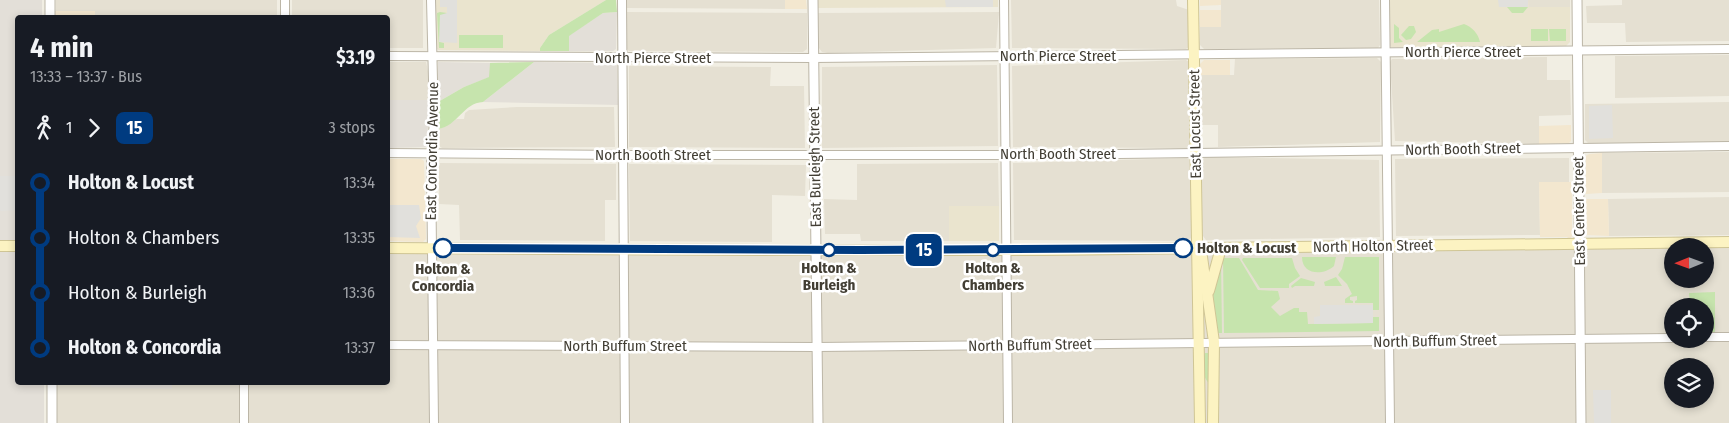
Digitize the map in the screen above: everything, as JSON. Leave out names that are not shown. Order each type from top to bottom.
[{"type":"main road","name":"East Locust Street","points":[[1193,0],[1200,423]]},
{"type":"main road","name":"North Holton Street","points":[[390,248],[1007,250],[1729,242]]},
{"type":"main road","points":[[0,246],[15,246]]},
{"type":"main road","name":"East Locust Street","points":[[1197,248],[1202,257],[1214,342],[1213,423]]},
{"type":"main road","points":[[1208,299],[1221,248]]},
{"type":"street","points":[[50,0],[50,15]]},
{"type":"street","points":[[285,0],[285,15]]},
{"type":"street","name":"East Concordia Avenue","points":[[430,0],[434,120],[431,154],[434,423]]},
{"type":"street","points":[[622,0],[625,423]]},
{"type":"street","name":"East Burleigh Street","points":[[813,0],[818,423]]},
{"type":"street","points":[[1004,0],[1008,423]]},
{"type":"street","points":[[1384,0],[1390,423]]},
{"type":"street","name":"East Center Street","points":[[1577,0],[1581,423]]},
{"type":"street","name":"North Pierce Street","points":[[390,56],[623,58],[1005,57],[1729,49]]},
{"type":"street","name":"North Booth Street","points":[[390,153],[624,156],[1006,154],[1729,146]]},
{"type":"street","points":[[1714,337],[1729,336]]},
{"type":"street","name":"North Buffum Street","points":[[390,345],[1007,346],[1199,342],[1388,342],[1664,338]]},
{"type":"street","points":[[52,385],[52,423]]},
{"type":"street","points":[[244,385],[244,423]]},
{"type":"shaded area","points":[[0,0],[42,0],[42,15],[15,15],[15,385],[44,385],[44,423],[0,423]]},
{"type":"shaded area","points":[[56,0],[277,0],[277,15],[95,15],[94,11],[56,11]]},
{"type":"shaded area","points":[[292,0],[423,0],[423,48],[390,48],[390,15],[292,15]]},
{"type":"shaded area","points":[[434,0],[606,0],[549,35],[540,51],[438,50],[436,47]]},
{"type":"shaded area","points":[[440,0],[457,0],[457,43],[439,42],[440,15],[447,13],[447,7],[440,7]]},
{"type":"shaded area","points":[[625,0],[785,0],[785,9],[626,8]]},
{"type":"shaded area","points":[[785,0],[806,0],[807,9],[785,9]]},
{"type":"shaded area","points":[[818,0],[998,0],[998,7],[818,8]]},
{"type":"shaded area","points":[[945,0],[993,0],[993,7],[946,7]]},
{"type":"shaded area","points":[[1011,0],[1176,0],[1177,6],[1189,10],[1189,47],[1186,49],[1012,48]]},
{"type":"shaded area","points":[[1200,0],[1221,0],[1221,5],[1200,6]]},
{"type":"shaded area","points":[[1221,0],[1379,0],[1380,45],[1378,48],[1204,49],[1200,45],[1200,27],[1221,26]]},
{"type":"shaded area","points":[[1389,0],[1528,0],[1529,7],[1570,7],[1570,42],[1566,46],[1391,47],[1389,44]]},
{"type":"shaded area","points":[[1498,0],[1528,0],[1528,7],[1499,7]]},
{"type":"shaded area","points":[[1528,0],[1570,0],[1570,7],[1528,7]]},
{"type":"shaded area","points":[[1622,0],[1729,0],[1729,41],[1626,42],[1625,23],[1587,23],[1586,6],[1622,5]]},
{"type":"shaded area","points":[[1200,10],[1221,10],[1221,27],[1200,27]]},
{"type":"shaded area","points":[[50,11],[95,11],[95,15],[50,15]]},
{"type":"shaded area","points":[[617,12],[616,49],[613,51],[569,51],[568,36],[603,13]]},
{"type":"shaded area","points":[[999,12],[996,48],[828,53],[822,52],[819,48],[818,13]]},
{"type":"shaded area","points":[[625,13],[807,13],[807,49],[803,52],[629,51],[626,48]]},
{"type":"shaded area","points":[[1729,55],[1729,96],[1615,98],[1615,56]]},
{"type":"shaded area","points":[[1547,57],[1547,80],[1570,80],[1571,115],[1539,116],[1539,144],[1395,141],[1390,62],[1392,59]]},
{"type":"shaded area","points":[[1377,58],[1381,62],[1380,142],[1218,147],[1218,125],[1201,125],[1201,75],[1234,75],[1235,59]]},
{"type":"shaded area","points":[[1186,60],[1189,62],[1190,145],[1187,148],[1013,147],[1012,66]]},
{"type":"shaded area","points":[[1204,60],[1230,60],[1230,75],[1201,75],[1200,64]]},
{"type":"shaded area","points":[[390,62],[426,62],[429,76],[429,100],[390,100]]},
{"type":"shaded area","points":[[438,62],[490,63],[490,77],[464,87],[438,102]]},
{"type":"shaded area","points":[[534,62],[615,63],[617,66],[618,105],[483,102]]},
{"type":"shaded area","points":[[997,65],[998,146],[822,148],[822,67]]},
{"type":"shaded area","points":[[629,66],[771,67],[770,86],[804,86],[805,148],[629,147]]},
{"type":"shaded area","points":[[390,100],[429,100],[426,147],[390,148]]},
{"type":"shaded area","points":[[1729,102],[1729,142],[1589,144],[1585,140],[1585,104]]},
{"type":"shaded area","points":[[1612,105],[1613,138],[1589,139],[1589,106]]},
{"type":"shaded area","points":[[517,107],[614,107],[615,147],[442,148],[439,146],[438,129],[457,119],[464,119],[465,113],[469,110]]},
{"type":"shaded area","points":[[1571,125],[1571,141],[1569,143],[1539,144],[1539,126]]},
{"type":"shaded area","points":[[1729,152],[1729,192],[1602,193],[1602,153]]},
{"type":"shaded area","points":[[1602,153],[1602,193],[1586,194],[1586,156]]},
{"type":"shaded area","points":[[1205,157],[1379,160],[1380,237],[1206,240],[1203,236],[1202,219],[1202,161]]},
{"type":"shaded area","points":[[1187,158],[1191,161],[1192,237],[1188,241],[1014,240],[1013,163]]},
{"type":"shaded area","points":[[1569,158],[1569,182],[1539,183],[1540,235],[1396,236],[1395,159]]},
{"type":"shaded area","points":[[390,159],[421,159],[424,161],[426,239],[423,242],[390,241]]},
{"type":"shaded area","points":[[439,163],[616,164],[616,200],[605,200],[605,241],[460,240],[459,205],[439,204]]},
{"type":"shaded area","points":[[998,163],[999,206],[949,206],[949,241],[861,241],[860,234],[825,234],[824,199],[857,200],[857,164]]},
{"type":"shaded area","points":[[629,164],[806,165],[805,196],[772,195],[772,242],[630,241]]},
{"type":"shaded area","points":[[0,176],[15,176],[15,210],[0,211]]},
{"type":"shaded area","points":[[1539,182],[1572,182],[1572,236],[1570,239],[1567,237],[1540,237]]},
{"type":"shaded area","points":[[1729,197],[1729,235],[1609,236],[1608,199]]},
{"type":"shaded area","points":[[1586,199],[1608,199],[1609,236],[1587,235]]},
{"type":"shaded area","points":[[390,205],[419,205],[421,218],[416,226],[420,238],[390,237]]},
{"type":"shaded area","points":[[949,206],[999,206],[999,241],[949,241]]},
{"type":"shaded area","points":[[1664,247],[1664,288],[1714,288],[1714,247],[1729,247],[1729,423],[57,423],[56,385],[390,385],[390,254]]},
{"type":"shaded area","points":[[1320,305],[1373,305],[1373,323],[1314,324],[1314,317],[1320,316]]},
{"type":"shaded area","points":[[91,385],[172,385],[172,389],[91,387]]},
{"type":"shaded area","points":[[1593,390],[1611,390],[1611,423],[1594,423]]},
{"type":"green space","points":[[606,0],[616,0],[617,12],[603,13],[569,36],[569,51],[540,51],[549,35]]},
{"type":"green space","points":[[1507,7],[1528,7],[1523,13],[1512,13]]},
{"type":"green space","points":[[437,13],[447,13],[440,42],[444,43],[444,48],[439,48]]},
{"type":"green space","points":[[1394,24],[1399,28],[1399,38],[1403,42],[1394,43]]},
{"type":"green space","points":[[1464,24],[1474,31],[1480,42],[1417,42],[1432,30],[1439,29],[1439,32]]},
{"type":"green space","points":[[1409,26],[1414,26],[1416,32],[1411,39],[1406,40],[1401,35]]},
{"type":"green space","points":[[1531,29],[1548,29],[1548,41],[1531,41]]},
{"type":"green space","points":[[1549,29],[1566,29],[1566,41],[1550,41]]},
{"type":"green space","points":[[459,35],[503,35],[503,48],[459,48]]},
{"type":"green space","points":[[534,62],[483,102],[470,106],[451,124],[438,129],[438,102],[464,87],[489,77],[490,63]]},
{"type":"green space","points":[[1302,257],[1336,257],[1334,266],[1324,271],[1314,272],[1305,267]]},
{"type":"green space","points":[[1345,257],[1379,257],[1379,310],[1373,310],[1373,303],[1355,303],[1357,296],[1350,297],[1353,303],[1345,303],[1345,299],[1352,294],[1347,284],[1338,275],[1342,269]]},
{"type":"green space","points":[[1223,258],[1239,258],[1258,290],[1278,291],[1280,299],[1271,307],[1280,316],[1294,308],[1299,308],[1299,312],[1307,312],[1308,324],[1373,323],[1373,317],[1379,317],[1379,331],[1224,333]]},
{"type":"green space","points":[[1243,258],[1292,258],[1300,276],[1289,284],[1289,288],[1260,288],[1242,260]]},
{"type":"green space","points":[[1221,259],[1222,333],[1218,333],[1213,295]]},
{"type":"green space","points":[[1336,277],[1342,286],[1325,286],[1324,282]]},
{"type":"green space","points":[[1301,278],[1315,282],[1314,286],[1295,286],[1292,288],[1291,286]]},
{"type":"green space","points":[[1715,292],[1715,333],[1714,298],[1689,298],[1689,293]]},
{"type":"green space","points":[[1205,353],[1208,353],[1210,356],[1210,384],[1205,378],[1203,370]]},
{"type":"bus line","name":"15","points":[[443,248],[1028,250],[1183,248]]},
{"type":"place","name":"Holton & Concordia","points":[[443,248]]},
{"type":"place","name":"Holton & Locust","points":[[1183,248]]},
{"type":"place","name":"Holton & Burleigh","points":[[829,250]]},
{"type":"place","name":"Holton & Chambers","points":[[993,250]]}]
